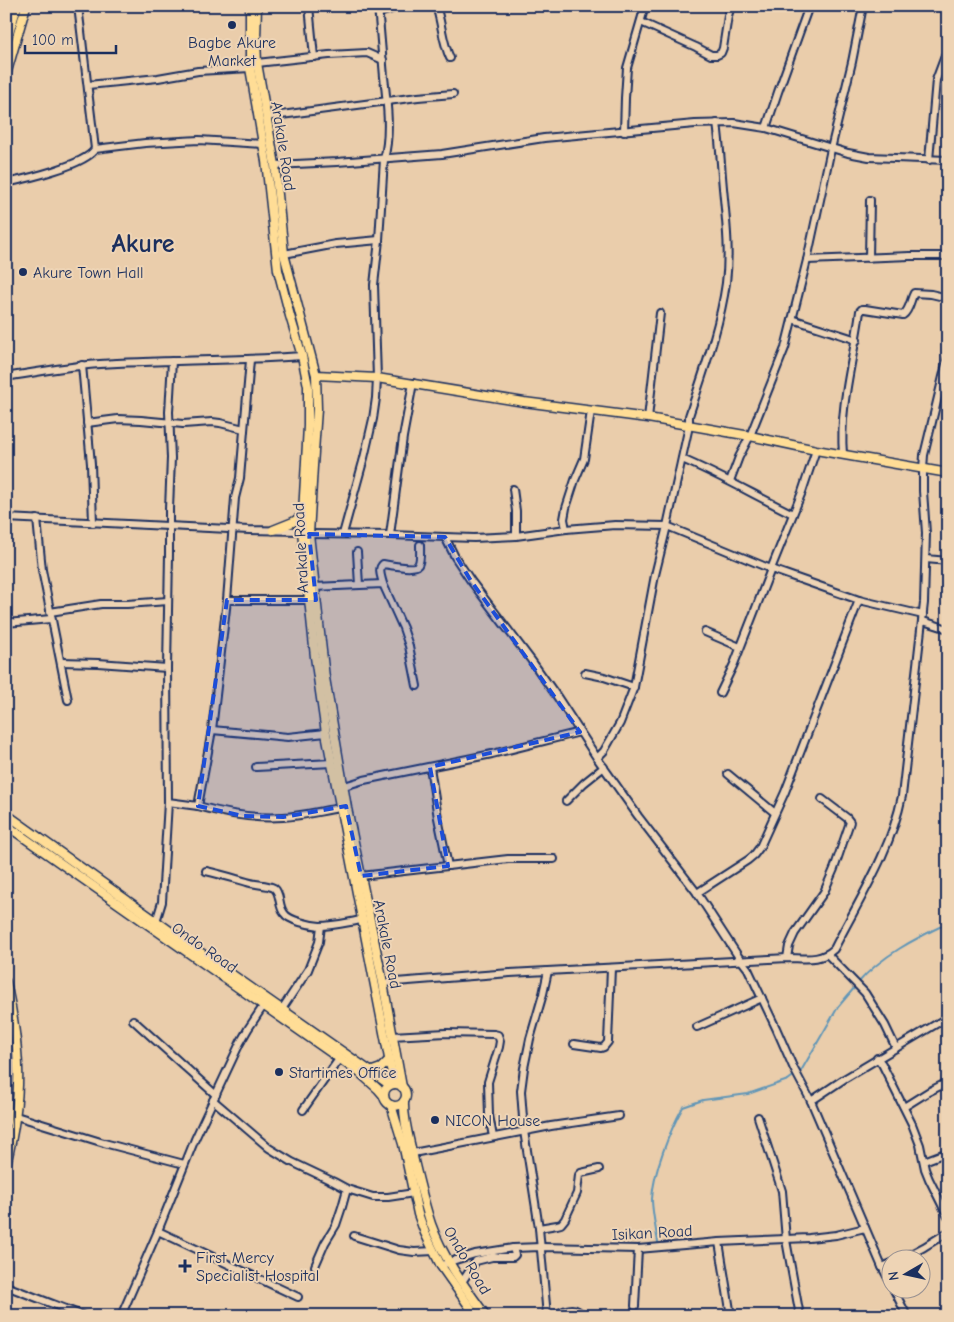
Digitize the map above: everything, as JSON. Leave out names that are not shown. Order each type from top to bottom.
[{"type":"main road","points":[[6,43],[16,6]]},
{"type":"main road","points":[[6,75],[26,6]]},
{"type":"main road","name":"Arakale Road","points":[[250,6],[254,66],[278,270],[302,356],[308,386],[308,426],[313,466],[306,533],[308,600],[340,787],[361,876],[383,984],[392,1036],[395,1085]]},
{"type":"main road","name":"Arakale Road","points":[[256,6],[254,66],[266,117],[274,165],[284,254],[316,375],[317,409],[302,516],[314,587],[326,733],[332,763],[340,787],[340,808],[395,1085]]},
{"type":"main road","points":[[287,306],[296,303]]},
{"type":"main road","points":[[316,375],[377,378],[524,402],[648,418],[948,473]]},
{"type":"main road","points":[[273,530],[302,516]]},
{"type":"main road","name":"Ondo Road","points":[[6,814],[22,824],[155,925]]},
{"type":"main road","name":"Ondo Road","points":[[6,825],[155,925],[266,1003],[360,1073],[384,1096]]},
{"type":"main road","points":[[6,982],[18,1052],[16,1116],[6,1165]]},
{"type":"main road","name":"Ondo Road","points":[[266,1003],[282,1009],[370,1072],[395,1085]]},
{"type":"main road","points":[[6,1039],[9,1080],[6,1122]]},
{"type":"main road","points":[[370,1072],[381,1068],[390,1060]]},
{"type":"main road","points":[[395,1085],[406,1093],[404,1101],[398,1105],[391,1105],[385,1100],[384,1096],[386,1090],[395,1085]]},
{"type":"main road","name":"Ondo Road","points":[[404,1101],[412,1153],[431,1224],[449,1262],[486,1316]]},
{"type":"main road","name":"Ondo Road","points":[[391,1105],[403,1144],[420,1220],[425,1234],[441,1266],[476,1316]]},
{"type":"street","points":[[6,183],[26,179],[76,162],[89,157],[95,149],[78,6]]},
{"type":"street","points":[[309,6],[314,57]]},
{"type":"street","points":[[343,534],[364,458],[376,398],[374,285],[380,240],[384,158],[387,141],[386,101],[378,10],[402,6]]},
{"type":"street","points":[[436,6],[441,19],[443,40],[450,58]]},
{"type":"street","points":[[624,132],[627,68],[645,6]]},
{"type":"street","points":[[641,22],[712,55],[717,55],[721,53],[723,48],[731,6]]},
{"type":"street","points":[[766,128],[809,6]]},
{"type":"street","points":[[730,481],[739,457],[750,436],[784,348],[852,62],[863,6]]},
{"type":"street","points":[[368,53],[381,44]]},
{"type":"street","points":[[929,160],[936,80],[942,59],[948,48]]},
{"type":"street","points":[[88,86],[314,57],[368,53],[383,60]]},
{"type":"street","points":[[266,117],[453,94]]},
{"type":"street","points":[[274,165],[442,154],[544,138],[734,122],[766,128],[848,154],[869,157],[948,160]]},
{"type":"street","points":[[597,758],[604,751],[620,723],[634,687],[654,575],[682,459],[689,426],[689,416],[716,332],[726,284],[728,234],[717,123]]},
{"type":"street","points":[[95,149],[144,143],[199,140],[264,144]]},
{"type":"street","points":[[869,258],[870,200]]},
{"type":"street","points":[[284,254],[336,244],[380,240]]},
{"type":"street","points":[[806,260],[948,256]]},
{"type":"street","points":[[843,454],[843,418],[857,340],[860,311],[862,309],[903,315],[906,314],[914,293],[948,298]]},
{"type":"street","points":[[648,418],[660,313]]},
{"type":"street","points":[[792,319],[857,340]]},
{"type":"street","points":[[6,378],[82,365],[250,360],[302,356]]},
{"type":"street","points":[[383,984],[440,978],[548,971],[742,960],[817,958],[828,955],[834,949],[878,865],[898,815],[902,796],[923,618],[926,559],[923,491],[924,455],[948,356]]},
{"type":"street","points":[[198,806],[212,730],[226,600],[234,498],[240,478],[250,360]]},
{"type":"street","points":[[155,925],[162,902],[168,802],[168,509],[171,458],[169,423],[172,361]]},
{"type":"street","points":[[82,365],[92,464],[93,523]]},
{"type":"street","points":[[390,535],[402,437],[413,383]]},
{"type":"street","points":[[566,529],[564,519],[566,508],[584,459],[591,411]]},
{"type":"street","points":[[87,423],[118,419],[183,424],[220,423],[244,429]]},
{"type":"street","points":[[720,693],[802,492],[816,450]]},
{"type":"street","points":[[682,459],[730,481],[793,514]]},
{"type":"street","points":[[512,489],[516,511],[516,536]]},
{"type":"street","points":[[6,518],[306,533],[474,538],[516,536],[614,525],[641,524],[667,526],[771,569],[858,600],[923,618],[948,629]]},
{"type":"street","points":[[37,519],[39,548],[68,700]]},
{"type":"street","points":[[445,537],[455,557],[471,581],[531,660],[597,758],[638,816],[697,893],[748,969],[794,1069],[811,1101],[882,1267]]},
{"type":"street","points":[[416,686],[409,646],[379,570],[383,564],[413,568],[418,565],[420,545]]},
{"type":"street","points":[[357,552],[359,585]]},
{"type":"street","points":[[926,559],[948,561]]},
{"type":"street","points":[[314,587],[383,584]]},
{"type":"street","points":[[226,600],[308,600]]},
{"type":"street","points":[[697,893],[754,855],[760,847],[776,813],[858,600]]},
{"type":"street","points":[[6,623],[101,604],[168,601]]},
{"type":"street","points":[[705,632],[740,647]]},
{"type":"street","points":[[61,662],[167,668]]},
{"type":"street","points":[[585,673],[634,687]]},
{"type":"street","points":[[212,730],[288,737],[326,733]]},
{"type":"street","points":[[340,787],[364,780],[492,754],[580,732]]},
{"type":"street","points":[[256,768],[332,763]]},
{"type":"street","points":[[430,767],[448,866]]},
{"type":"street","points":[[566,801],[604,767]]},
{"type":"street","points":[[728,774],[776,813]]},
{"type":"street","points":[[787,958],[789,946],[795,933],[826,887],[850,822],[822,799]]},
{"type":"street","points":[[168,802],[198,806],[243,816],[274,817],[302,815],[340,808]]},
{"type":"street","points":[[361,876],[508,859],[554,859]]},
{"type":"street","points":[[206,871],[274,889],[277,891],[280,908],[285,916],[294,920],[321,926],[362,920]]},
{"type":"street","points":[[282,1009],[308,970],[319,942],[321,926]]},
{"type":"street","points":[[828,955],[865,993],[896,1048]]},
{"type":"street","points":[[574,1044],[601,1048],[608,1042],[611,968]]},
{"type":"street","points":[[548,971],[544,994],[530,1039],[521,1091],[524,1131],[540,1228],[548,1316]]},
{"type":"street","points":[[697,1027],[762,998]]},
{"type":"street","points":[[121,1316],[158,1231],[184,1164],[214,1098],[240,1043],[266,1003]]},
{"type":"street","points":[[811,1101],[878,1058],[948,1017]]},
{"type":"street","points":[[133,1020],[269,1148],[347,1190],[373,1197],[388,1197],[414,1192]]},
{"type":"street","points":[[392,1036],[446,1033],[498,1035],[499,1047],[488,1082],[489,1115],[493,1137]]},
{"type":"street","points":[[878,1058],[904,1107],[920,1145],[929,1179],[948,1217]]},
{"type":"street","points":[[303,1110],[339,1059]]},
{"type":"street","points":[[904,1107],[948,1082]]},
{"type":"street","points":[[16,1116],[104,1143],[184,1164]]},
{"type":"street","points":[[412,1153],[524,1131],[619,1116]]},
{"type":"street","points":[[758,1117],[782,1190],[786,1240],[800,1316]]},
{"type":"street","points":[[924,1161],[948,1152]]},
{"type":"street","points":[[540,1228],[561,1224],[577,1193],[578,1175],[599,1168]]},
{"type":"street","points":[[315,1266],[325,1243],[336,1225],[347,1190]]},
{"type":"street","name":"Isikan Road","points":[[441,1266],[475,1254],[513,1248],[638,1249],[719,1242],[786,1240],[836,1235],[865,1228]]},
{"type":"street","points":[[158,1231],[298,1297]]},
{"type":"street","points":[[918,1250],[947,1235]]},
{"type":"street","points":[[354,1236],[398,1250],[414,1252],[434,1251]]},
{"type":"street","points":[[719,1242],[731,1316]]},
{"type":"street","points":[[462,1282],[476,1261],[492,1257],[513,1257],[515,1255],[513,1248]]},
{"type":"street","points":[[636,1306],[638,1249]]},
{"type":"street","points":[[6,1286],[84,1316]]},
{"type":"street","points":[[899,1300],[907,1316]]},
{"type":"street","points":[[553,1316],[571,1308],[576,1309],[584,1316]]},
{"type":"highlighted area","points":[[309,534],[445,537],[471,581],[580,732],[430,767],[448,866],[361,876],[346,806],[283,817],[243,816],[198,806],[227,600],[316,600]]},
{"type":"waterway","points":[[858,983],[888,956],[912,941],[948,923]]},
{"type":"waterway","points":[[801,1071],[838,1007],[855,987]]},
{"type":"waterway","points":[[658,1242],[652,1199],[655,1177],[663,1152],[683,1107],[703,1100],[748,1094],[792,1077]]},
{"type":"place","name":"Bagbe Akure Market","points":[[232,25]]},
{"type":"place","name":"Akure Town Hall","points":[[23,272]]},
{"type":"place","name":"Startimes Office","points":[[279,1072]]},
{"type":"place","name":"NICON House","points":[[435,1120]]},
{"type":"place","name":"First Mercy Specialist Hospital","points":[[185,1266]]},
{"type":"district","name":"Akure","points":[[143,243]]}]
